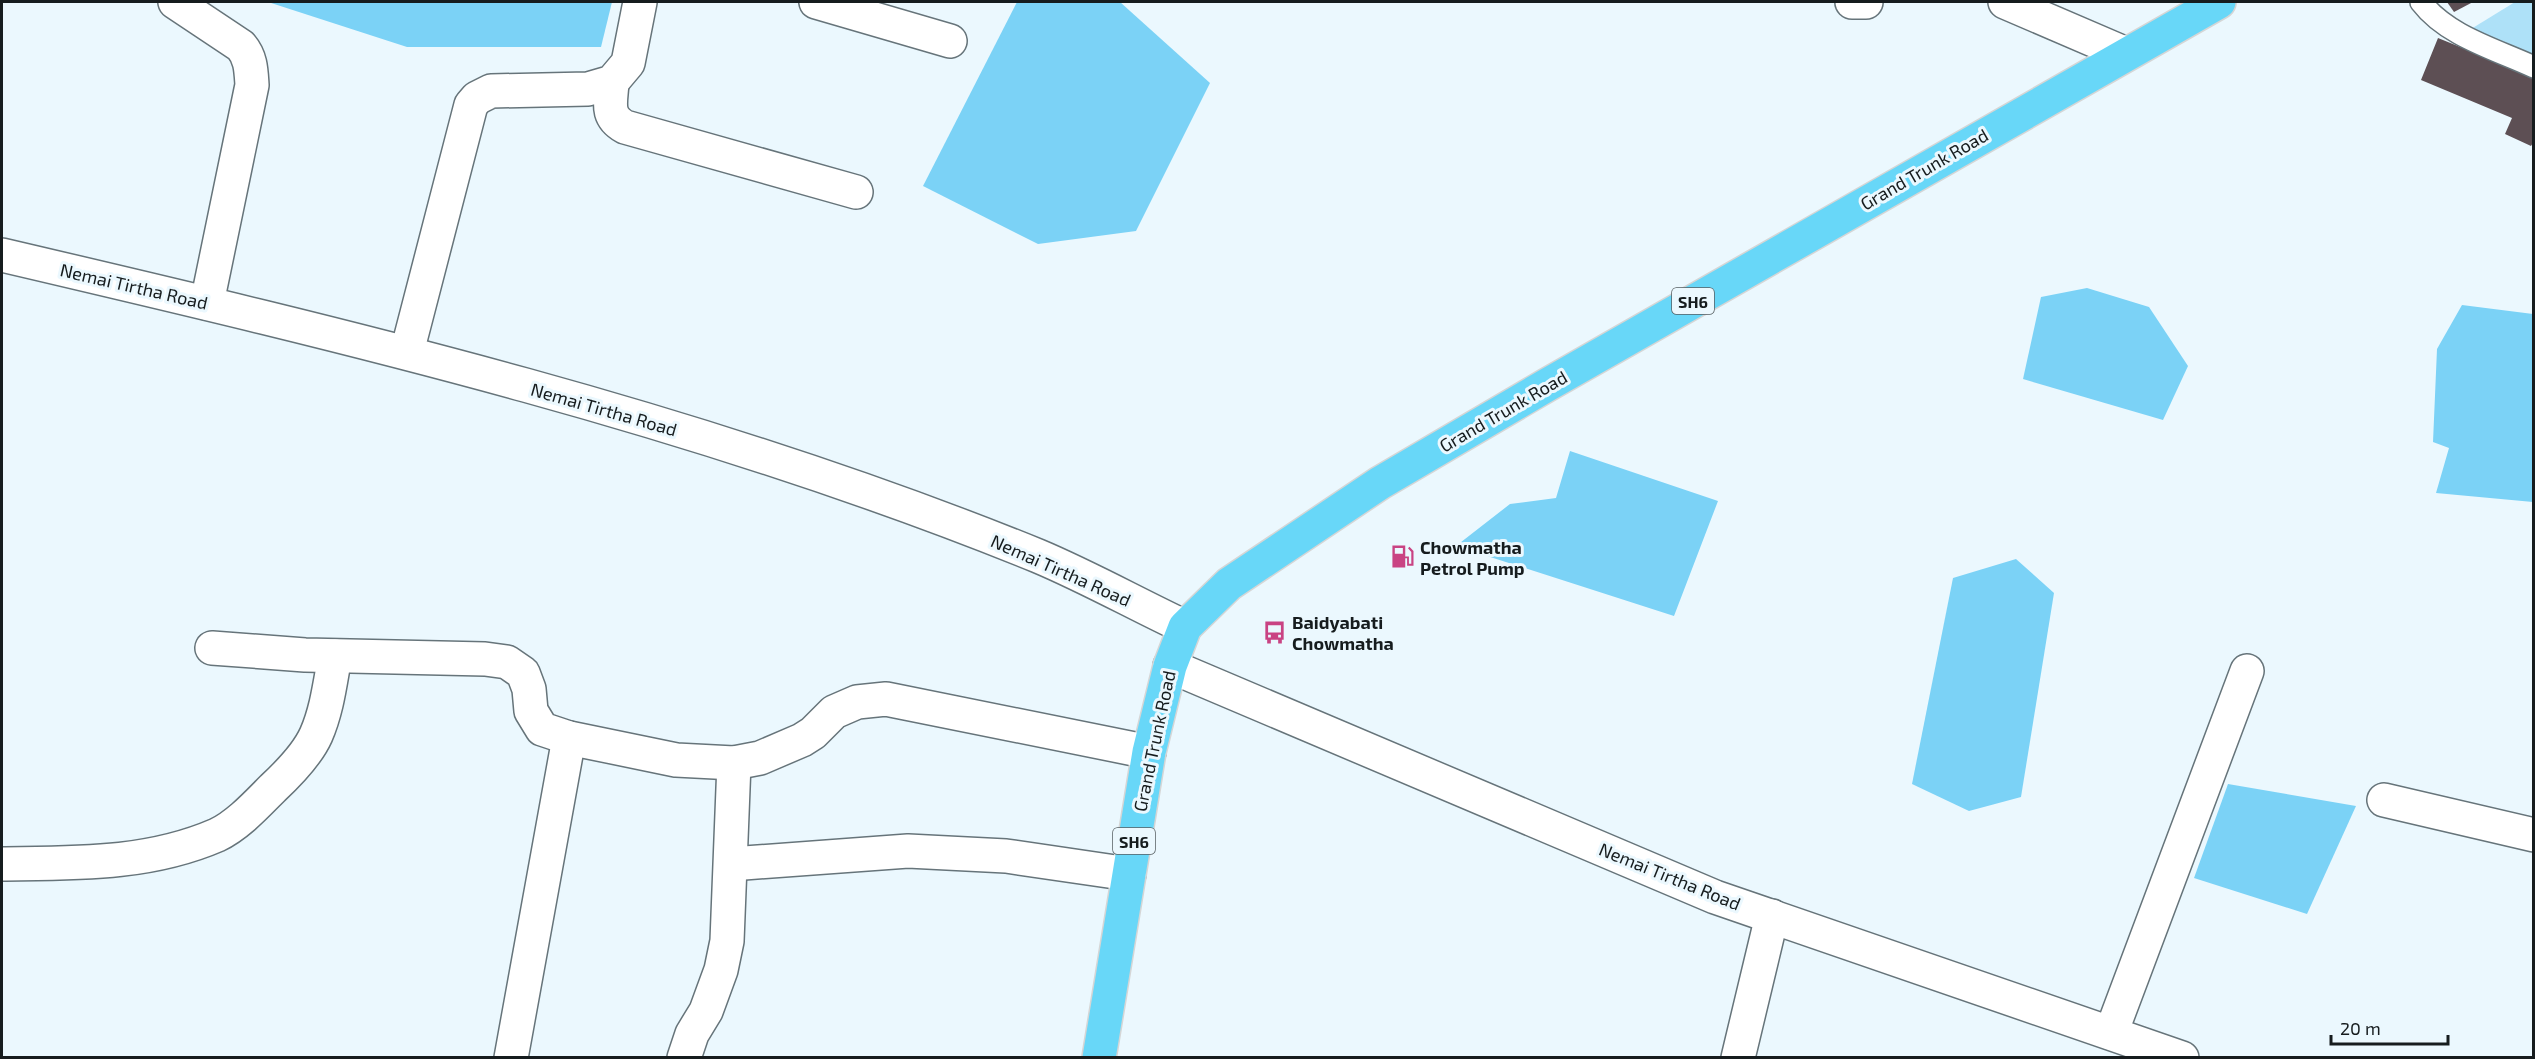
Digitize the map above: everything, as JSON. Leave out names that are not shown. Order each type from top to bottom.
[{"type":"main road","name":"Grand Trunk Road","points":[[1099,1058],[1149,752],[1170,666],[1185,627],[1229,584],[1380,483],[1547,385],[2219,2]]},
{"type":"street","points":[[175,2],[241,46],[251,63],[252,85],[207,303]]},
{"type":"street","points":[[407,352],[471,105],[483,93],[491,91],[588,89],[612,82],[628,63],[639,2]]},
{"type":"street","points":[[816,2],[950,41]]},
{"type":"street","points":[[1852,2],[1866,2]]},
{"type":"street","points":[[2005,2],[2126,54]]},
{"type":"street","points":[[612,82],[610,109],[612,117],[625,127],[856,192]]},
{"type":"street","name":"Nemai Tirtha Road","points":[[2,255],[407,352],[759,455],[1041,557],[1185,627]]},
{"type":"street","points":[[212,648],[335,656],[507,662],[523,673],[529,689],[531,711],[542,729],[568,738],[676,760],[734,763],[760,758],[802,740],[813,733],[834,712],[857,702],[886,699],[1149,752]]},
{"type":"street","points":[[2,864],[100,863],[126,860],[169,850],[219,834],[252,809],[287,775],[315,737],[328,700],[335,656]]},
{"type":"street","name":"Nemai Tirtha Road","points":[[1170,666],[1715,897],[2182,1058]]},
{"type":"street","points":[[2111,1033],[2247,671]]},
{"type":"street","points":[[511,1058],[568,738]]},
{"type":"street","points":[[684,1058],[692,1034],[706,1011],[721,970],[727,941],[734,763]]},
{"type":"street","points":[[2384,800],[2534,835]]},
{"type":"street","points":[[731,864],[908,851],[1006,856],[1129,874]]},
{"type":"street","points":[[1738,1058],[1772,916]]},
{"type":"lane","points":[[2421,2],[2448,28],[2534,67]]},
{"type":"shaded area","points":[[268,2],[612,2],[601,47],[407,47]]},
{"type":"shaded area","points":[[1017,2],[1120,2],[1210,83],[1136,231],[1038,244],[923,186]]},
{"type":"shaded area","points":[[2515,2],[2533,2],[2533,57],[2471,29]]},
{"type":"shaded area","points":[[2087,288],[2149,307],[2188,366],[2163,420],[2023,379],[2041,297]]},
{"type":"shaded area","points":[[2462,305],[2533,314],[2533,502],[2436,493],[2449,448],[2433,442],[2437,349]]},
{"type":"shaded area","points":[[1570,451],[1718,501],[1674,616],[1456,546],[1510,504],[1556,498]]},
{"type":"shaded area","points":[[2016,559],[2054,593],[2021,797],[1969,811],[1912,784],[1953,578]]},
{"type":"shaded area","points":[[2228,784],[2356,806],[2307,914],[2194,878]]},
{"type":"building","points":[[2447,2],[2473,2],[2454,12]]},
{"type":"building","points":[[2438,38],[2534,77],[2534,141],[2531,146],[2505,134],[2512,118],[2421,80]]},
{"type":"place","name":"Chowmatha Petrol Pump","points":[[1402,557]]},
{"type":"place","name":"Baidyabati Chowmatha","points":[[1274,632]]}]
